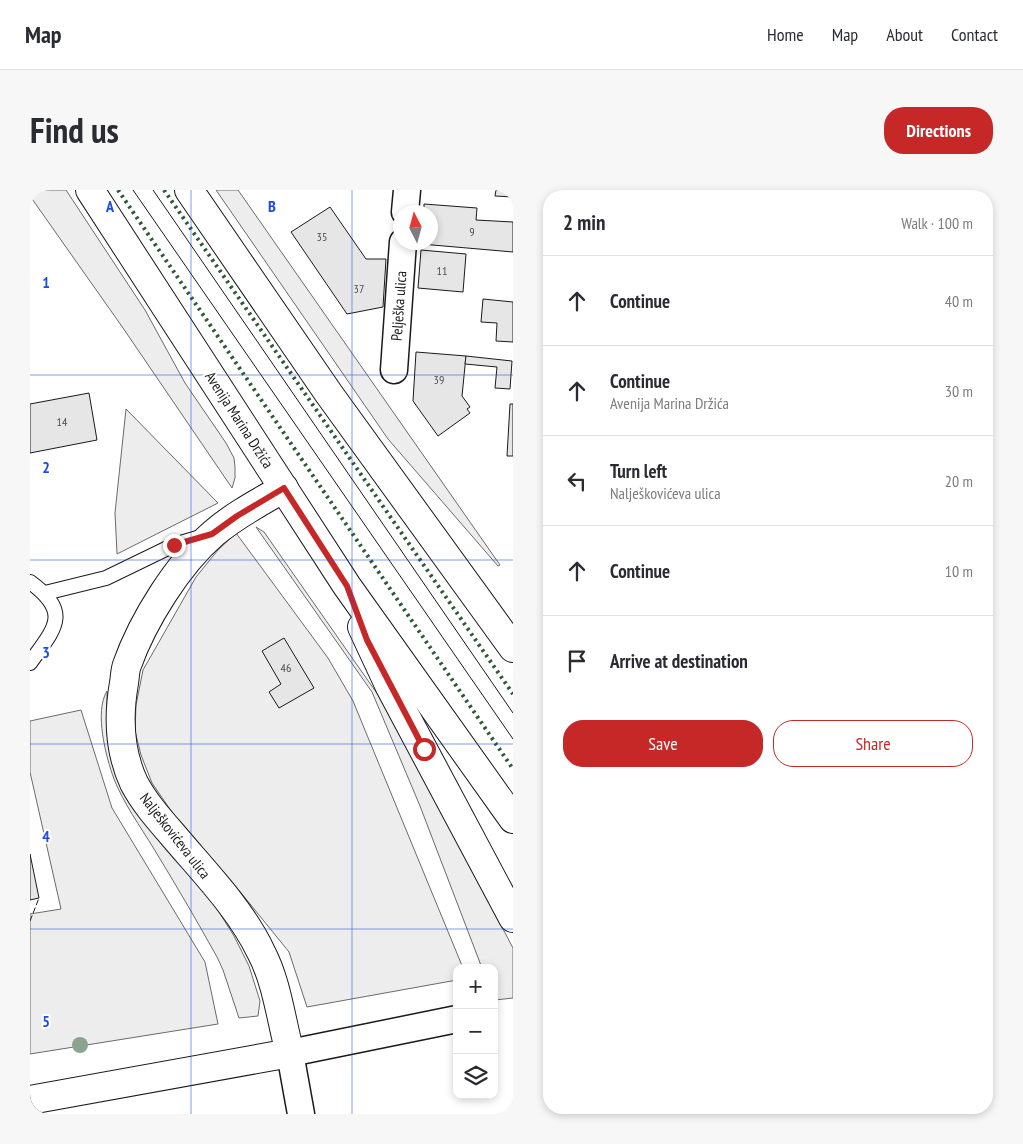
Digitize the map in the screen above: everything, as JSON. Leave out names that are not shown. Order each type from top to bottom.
[{"type":"main road","name":"Avenija Marina Držića","points":[[90,190],[347,586],[513,819]]},
{"type":"main road","points":[[189,190],[329,394],[513,648]]},
{"type":"main road","name":"Nalješkovićeva ulica","points":[[284,488],[237,516],[212,534],[175,576],[158,603],[127,666],[120,706],[120,737],[134,782],[147,804],[238,914],[262,952],[272,981],[290,1054]]},
{"type":"main road","points":[[347,586],[367,640],[390,687],[513,918]]},
{"type":"main road","points":[[30,1100],[290,1054]]},
{"type":"street","points":[[406,205],[407,190]]},
{"type":"street","name":"Pelješka ulica","points":[[394,370],[402,250]]},
{"type":"street","points":[[290,1054],[453,1020]]},
{"type":"street","name":"Nalješkovićeva ulica","points":[[290,1054],[301,1114]]},
{"type":"lane","points":[[45,593],[106,578],[174,545],[212,534]]},
{"type":"lane","points":[[30,582],[45,593],[56,610],[55,628],[30,663]]},
{"type":"shaded area","points":[[30,190],[66,190],[145,310],[185,383],[226,443],[234,458],[235,478],[232,488],[30,196]]},
{"type":"shaded area","points":[[216,190],[238,190],[500,565],[498,566],[388,439]]},
{"type":"shaded area","points":[[126,409],[218,503],[117,554],[115,513]]},
{"type":"shaded area","points":[[256,527],[264,532],[383,702],[513,948],[513,998],[498,1000],[498,964],[480,964],[420,806],[372,692]]},
{"type":"shaded area","points":[[236,533],[328,658],[353,701],[461,964],[453,964],[453,981],[307,1007],[289,952],[229,878],[174,815],[152,783],[141,755],[135,731],[136,705],[143,670],[196,577],[218,550]]},
{"type":"shaded area","points":[[107,691],[107,733],[112,760],[214,904],[234,936],[249,966],[260,1001],[258,1016],[239,1018],[217,957],[118,788],[108,759],[101,722],[103,700]]},
{"type":"shaded area","points":[[81,710],[112,808],[205,962],[218,1024],[30,1054],[30,914],[61,909],[30,772],[30,721]]},
{"type":"building","points":[[496,190],[513,190],[513,197],[495,196]]},
{"type":"building","points":[[438,205],[477,208],[476,220],[513,222],[513,252],[438,245]]},
{"type":"building","points":[[330,207],[366,259],[386,259],[383,307],[347,314],[291,232]]},
{"type":"building","points":[[421,250],[466,254],[463,292],[418,288]]},
{"type":"building","points":[[483,299],[513,302],[513,342],[496,341],[497,323],[481,322]]},
{"type":"building","points":[[416,352],[466,356],[462,396],[470,407],[467,409],[470,413],[438,436],[413,401]]},
{"type":"building","points":[[466,356],[512,361],[510,389],[495,388],[497,367],[465,364]]},
{"type":"building","points":[[89,393],[97,440],[30,453],[30,404]]},
{"type":"building","points":[[510,404],[513,404],[513,456],[507,456]]},
{"type":"building","points":[[284,638],[314,688],[279,708],[269,692],[281,684],[262,651]]},
{"type":"building","points":[[30,854],[39,898],[30,900]]},
{"type":"tram line","points":[[133,190],[513,739]]},
{"type":"tram line","points":[[153,190],[513,713]]},
{"type":"hedge","points":[[118,190],[513,769]]},
{"type":"hedge","points":[[164,190],[513,694]]},
{"type":"fence","points":[[30,921],[39,898]]},
{"type":"route","points":[[174,545],[212,534],[237,516],[284,488],[347,586],[367,640],[424,749]]}]
